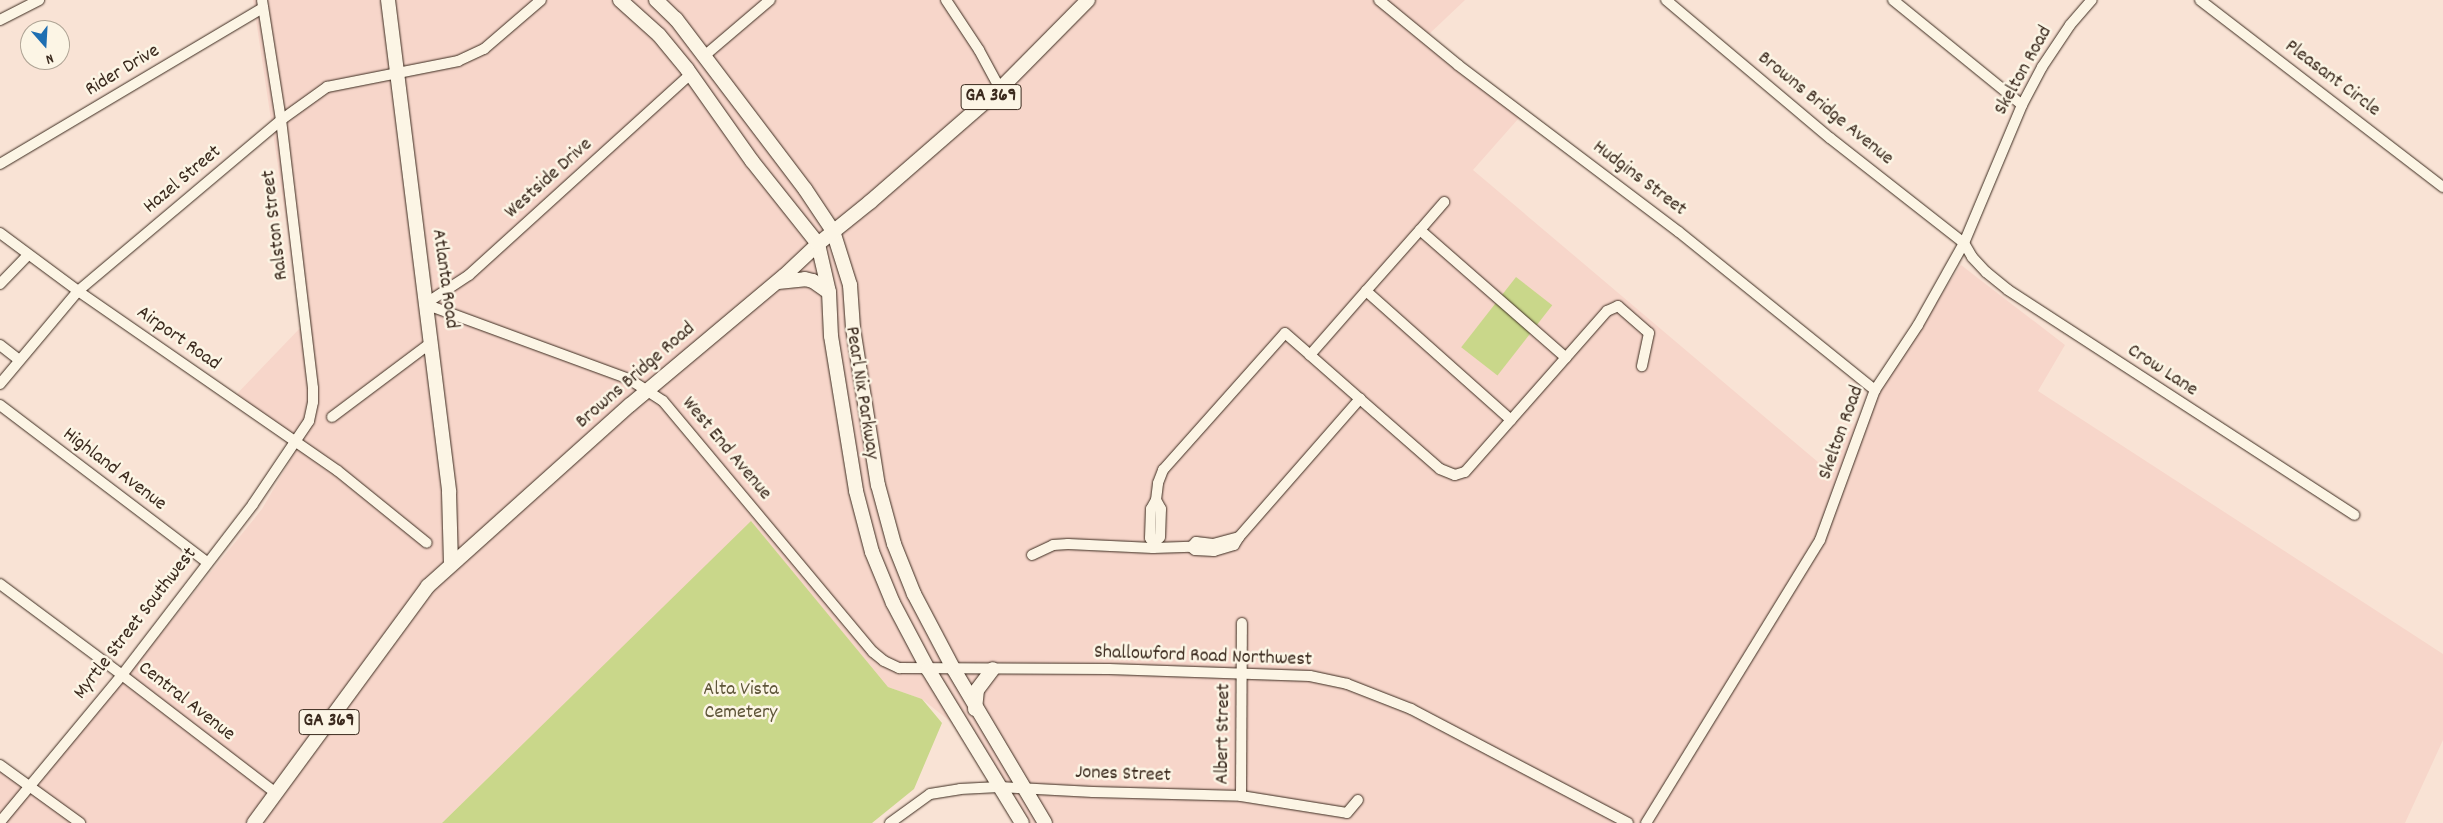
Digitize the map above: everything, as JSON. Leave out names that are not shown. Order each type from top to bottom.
[{"type":"main road","name":"Atlanta Road","points":[[388,0],[425,304],[428,344],[449,492],[451,564]]},
{"type":"main road","name":"Pearl Nix Parkway","points":[[620,0],[659,35],[690,74],[752,161],[818,244],[829,292],[831,336],[856,491],[872,552],[893,603],[928,669],[1022,823]]},
{"type":"main road","name":"Pearl Nix Parkway","points":[[656,0],[676,20],[805,189],[833,231],[850,285],[855,341],[878,485],[894,544],[914,594],[975,709],[1045,823]]},
{"type":"main road","name":"Browns Bridge Road","points":[[254,823],[418,599],[451,564],[647,390],[777,282],[833,231],[870,202],[1000,89],[1088,0]]},
{"type":"main road","points":[[777,282],[806,279],[813,281],[829,292]]},
{"type":"main road","points":[[975,709],[977,690],[993,669]]},
{"type":"street","points":[[0,20],[39,0]]},
{"type":"street","name":"Hazel Street","points":[[0,384],[78,291],[281,120],[327,87],[458,61],[484,49],[541,0]]},
{"type":"street","points":[[703,57],[770,0]]},
{"type":"street","points":[[946,0],[979,50],[1000,89]]},
{"type":"street","name":"Hudgins Street","points":[[1379,0],[1458,65],[1679,232],[1875,390]]},
{"type":"street","name":"Browns Bridge Avenue","points":[[1666,0],[1830,138],[1964,243]]},
{"type":"street","points":[[1893,0],[2022,105]]},
{"type":"street","name":"Skelton Road","points":[[1646,823],[1820,540],[1875,390],[1918,325],[1964,243],[2022,105],[2042,67],[2070,25],[2092,0]]},
{"type":"street","name":"Pleasant Circle","points":[[2200,0],[2443,186]]},
{"type":"street","name":"Ralston Street","points":[[263,4],[281,120],[313,388],[313,402],[309,421],[295,443]]},
{"type":"street","name":"Rider Drive","points":[[0,164],[263,4]]},
{"type":"street","name":"Westside Drive","points":[[425,304],[469,275],[690,74]]},
{"type":"street","points":[[1310,355],[1444,202]]},
{"type":"street","points":[[1420,230],[1566,358]]},
{"type":"street","name":"Airport Road","points":[[0,233],[78,291],[338,471],[427,543]]},
{"type":"street","name":"Crow Lane","points":[[1964,243],[1972,257],[2008,290],[2354,515]]},
{"type":"street","points":[[0,284],[28,255]]},
{"type":"street","points":[[1366,292],[1511,420]]},
{"type":"street","name":"West End Avenue","points":[[425,304],[629,379],[663,401],[873,652],[884,662],[898,668],[953,668]]},
{"type":"street","points":[[1153,545],[1160,537],[1155,522],[1161,509],[1156,500],[1158,483],[1164,470],[1285,333],[1440,469],[1455,475],[1465,472],[1607,311],[1618,306],[1649,333],[1642,366]]},
{"type":"street","points":[[332,417],[428,344]]},
{"type":"street","points":[[0,345],[19,360]]},
{"type":"street","points":[[1032,555],[1053,545],[1068,544],[1153,545],[1191,547],[1195,550],[1234,545],[1360,399]]},
{"type":"street","name":"Highland Avenue","points":[[0,405],[207,562]]},
{"type":"street","name":"Myrtle Street Southwest","points":[[0,822],[122,675],[253,504],[295,443]]},
{"type":"street","name":"Central Avenue","points":[[0,584],[277,794]]},
{"type":"street","name":"Albert Street","points":[[1240,796],[1243,673],[1242,623]]},
{"type":"street","name":"Shallowford Road Northwest","points":[[953,668],[1243,673],[1310,676],[1347,684],[1411,709],[1552,785],[1628,823]]},
{"type":"street","points":[[0,765],[80,823]]},
{"type":"street","name":"Jones Street","points":[[890,823],[930,794],[999,787],[1240,796],[1348,813],[1358,800]]},
{"type":"shaded area","points":[[253,0],[1465,0],[1427,36],[1526,110],[1473,170],[1825,468],[1961,265],[2065,345],[2038,391],[2443,654],[2443,740],[2405,823],[1014,823],[951,722],[922,699],[888,687],[751,522],[442,823],[0,823],[0,768],[33,791],[262,509],[296,450],[232,399],[302,326]]},
{"type":"green space","points":[[1516,277],[1552,305],[1497,375],[1461,347]]},
{"type":"green space","name":"Alta Vista Cemetery","points":[[751,521],[888,687],[922,699],[942,723],[914,789],[872,823],[442,823]]}]
